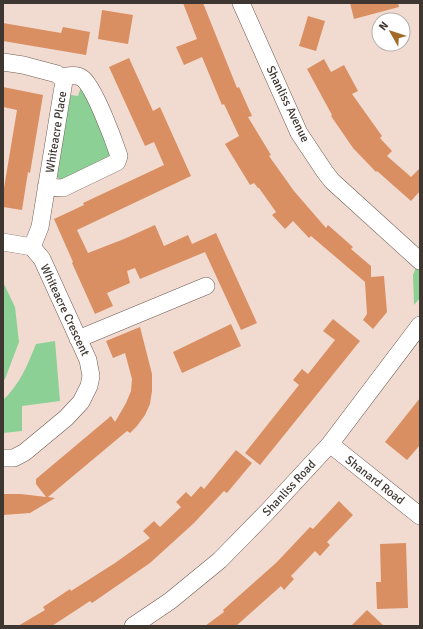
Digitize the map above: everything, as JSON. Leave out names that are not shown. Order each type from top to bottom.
[{"type":"street","name":"Shanliss Avenue","points":[[246,5],[299,133],[325,172],[332,181],[420,261]]},
{"type":"street","name":"Whiteacre Place","points":[[3,62],[23,65],[57,74],[64,81],[40,228],[32,247]]},
{"type":"street","name":"Whiteacre Place","points":[[46,187],[63,188],[117,162],[119,156],[92,91],[82,78],[73,75],[61,77]]},
{"type":"street","points":[[3,242],[32,247]]},
{"type":"street","name":"Whiteacre Crescent","points":[[3,458],[14,458],[25,452],[66,418],[81,402],[89,386],[91,376],[88,360],[42,259],[32,247]]},
{"type":"street","points":[[78,339],[206,286]]},
{"type":"street","name":"Shanliss Road","points":[[133,626],[170,601],[220,560],[267,512],[330,444],[420,325]]},
{"type":"street","name":"Shanard Road","points":[[330,444],[420,516]]},
{"type":"green space","points":[[81,87],[113,154],[63,181],[57,177],[55,169],[71,95],[78,96]]},
{"type":"green space","points":[[416,267],[420,272],[420,298],[414,305],[413,275]]},
{"type":"green space","points":[[3,282],[15,307],[19,342],[3,381]]},
{"type":"green space","points":[[55,341],[60,401],[22,406],[22,431],[3,433],[3,400],[19,381],[36,344]]},
{"type":"building","points":[[183,3],[203,3],[237,88],[239,87],[252,116],[248,117],[271,155],[269,156],[294,191],[326,228],[328,225],[353,247],[351,249],[371,266],[371,277],[384,276],[387,312],[373,329],[363,320],[367,314],[365,282],[311,236],[309,238],[293,221],[285,229],[272,215],[276,212],[259,188],[254,183],[250,185],[225,144],[239,136],[224,104],[222,105],[202,57],[184,65],[176,47],[197,39]]},
{"type":"building","points":[[350,3],[398,3],[399,7],[380,12],[371,12],[371,14],[354,19]]},
{"type":"building","points":[[102,10],[133,15],[128,44],[98,39]]},
{"type":"building","points":[[308,16],[325,21],[316,51],[299,46]]},
{"type":"building","points":[[3,23],[61,33],[63,27],[90,32],[86,55],[3,41]]},
{"type":"building","points":[[129,58],[153,111],[160,107],[191,176],[77,230],[88,253],[155,225],[164,246],[188,235],[192,244],[216,233],[257,323],[241,330],[205,252],[140,279],[135,268],[127,271],[130,283],[107,293],[113,306],[95,314],[54,219],[84,205],[83,203],[164,165],[154,142],[145,146],[109,67]]},
{"type":"building","points":[[324,59],[331,72],[344,65],[358,91],[352,94],[382,136],[380,138],[392,151],[387,156],[411,177],[420,168],[420,191],[411,201],[377,171],[376,172],[353,148],[331,116],[332,115],[307,69]]},
{"type":"building","points":[[3,87],[43,95],[30,173],[28,172],[22,210],[3,207],[3,194],[17,110],[3,107]]},
{"type":"building","points":[[333,319],[360,341],[260,465],[245,453],[299,385],[293,380],[302,369],[308,374],[335,340],[323,331]]},
{"type":"building","points":[[231,324],[241,346],[182,373],[173,352]]},
{"type":"building","points":[[140,327],[152,374],[152,391],[150,404],[145,415],[137,426],[130,433],[127,431],[48,497],[55,498],[30,513],[3,515],[3,494],[21,494],[46,497],[36,484],[36,479],[111,416],[115,422],[131,391],[132,379],[125,353],[113,358],[106,341]]},
{"type":"building","points":[[420,398],[420,445],[407,460],[385,442]]},
{"type":"building","points":[[236,450],[252,463],[227,493],[224,491],[194,523],[150,563],[92,603],[90,601],[52,626],[18,626],[45,610],[43,607],[70,589],[71,591],[115,563],[150,538],[143,531],[154,521],[160,527],[181,507],[176,502],[186,492],[191,497],[201,486],[204,489]]},
{"type":"building","points":[[339,501],[353,515],[327,542],[330,545],[320,556],[315,551],[291,576],[294,579],[284,590],[281,586],[236,626],[205,626],[224,612],[223,610],[277,562],[310,527],[313,529]]},
{"type":"building","points":[[406,543],[408,608],[377,609],[376,582],[381,582],[380,544]]},
{"type":"building","points":[[367,610],[384,626],[351,626]]}]
